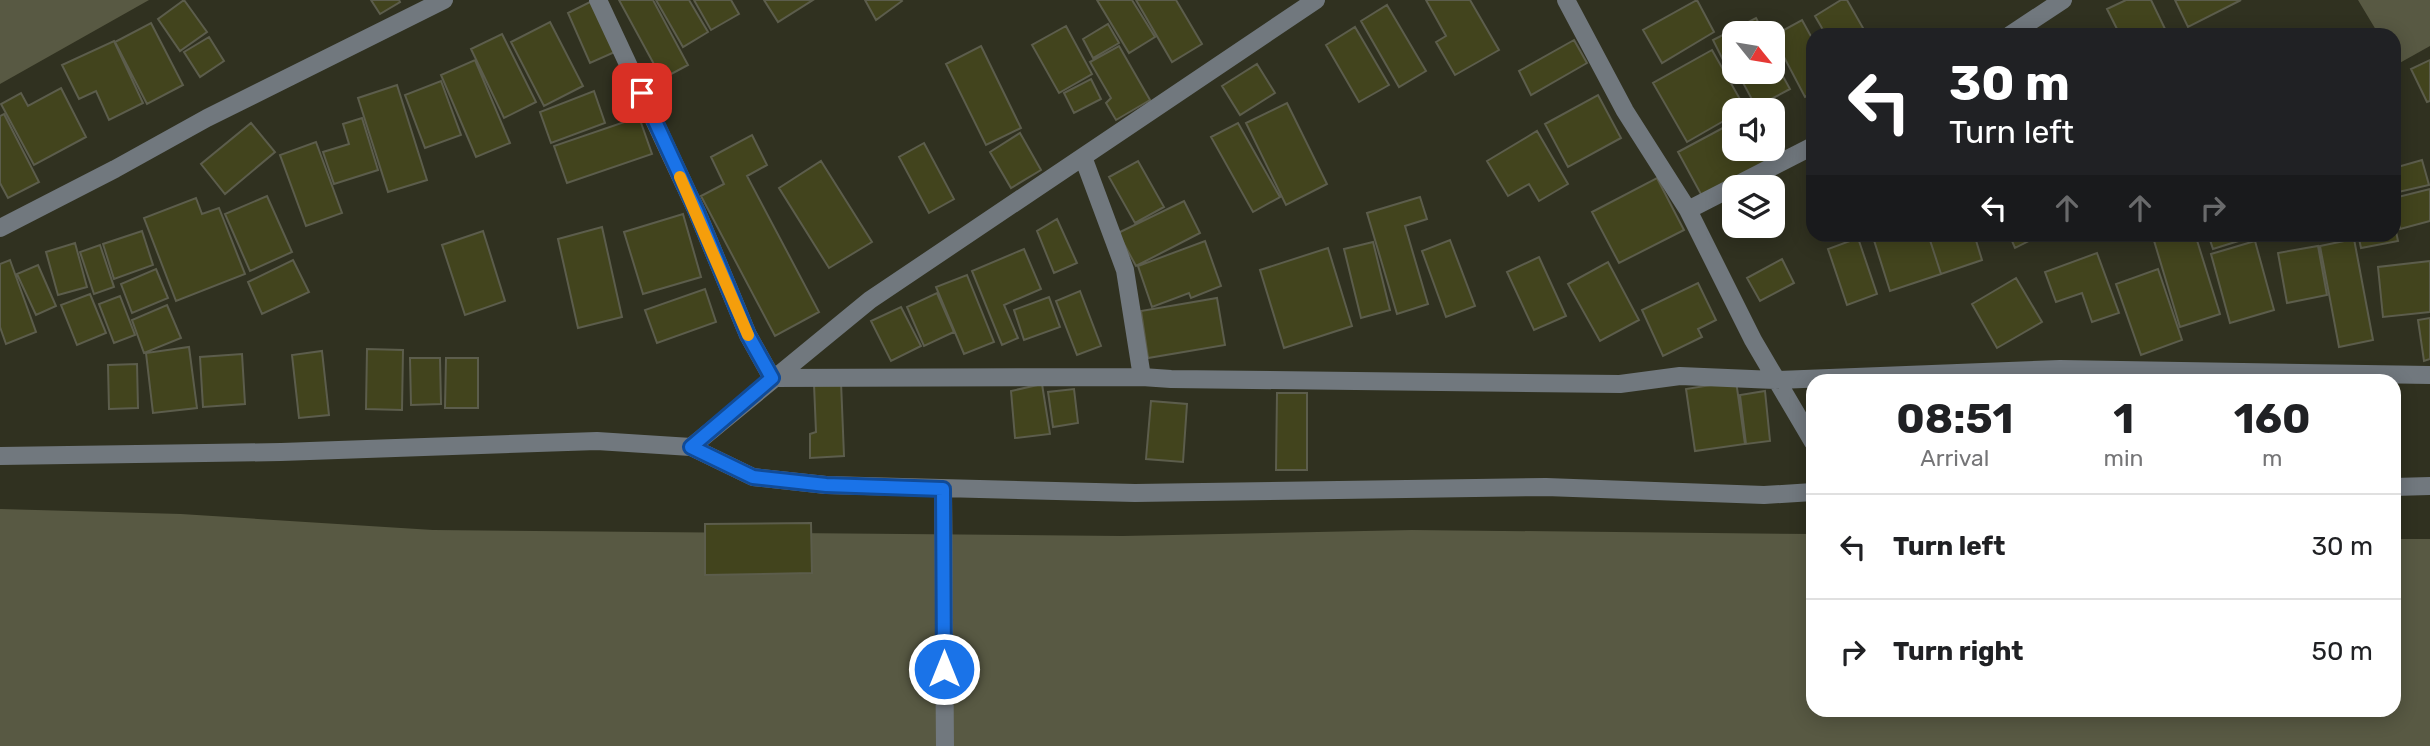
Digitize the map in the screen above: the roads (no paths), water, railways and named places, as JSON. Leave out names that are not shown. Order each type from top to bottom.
[{"type":"street","points":[[0,228],[116,169],[207,118],[444,0]]},
{"type":"street","points":[[598,0],[697,212],[748,335],[772,378]]},
{"type":"street","points":[[691,447],[870,300],[1316,0]]},
{"type":"street","points":[[1566,0],[1625,111],[1688,211],[1775,380],[1806,431]]},
{"type":"street","points":[[2021,28],[2063,0]]},
{"type":"street","points":[[1688,211],[1806,150]]},
{"type":"street","points":[[1083,157],[1125,270],[1142,377]]},
{"type":"street","points":[[1930,374],[2060,369],[2324,374]]},
{"type":"street","points":[[2401,375],[2430,376]]},
{"type":"street","points":[[772,378],[1142,377],[1516,384],[1620,384],[1681,376],[1806,379]]},
{"type":"street","points":[[0,456],[281,452],[597,442],[691,447],[753,477],[826,485],[1135,493],[1546,487],[1764,495],[1806,492]]},
{"type":"street","points":[[2401,487],[2430,486]]},
{"type":"street","points":[[943,489],[944,746]]}]
